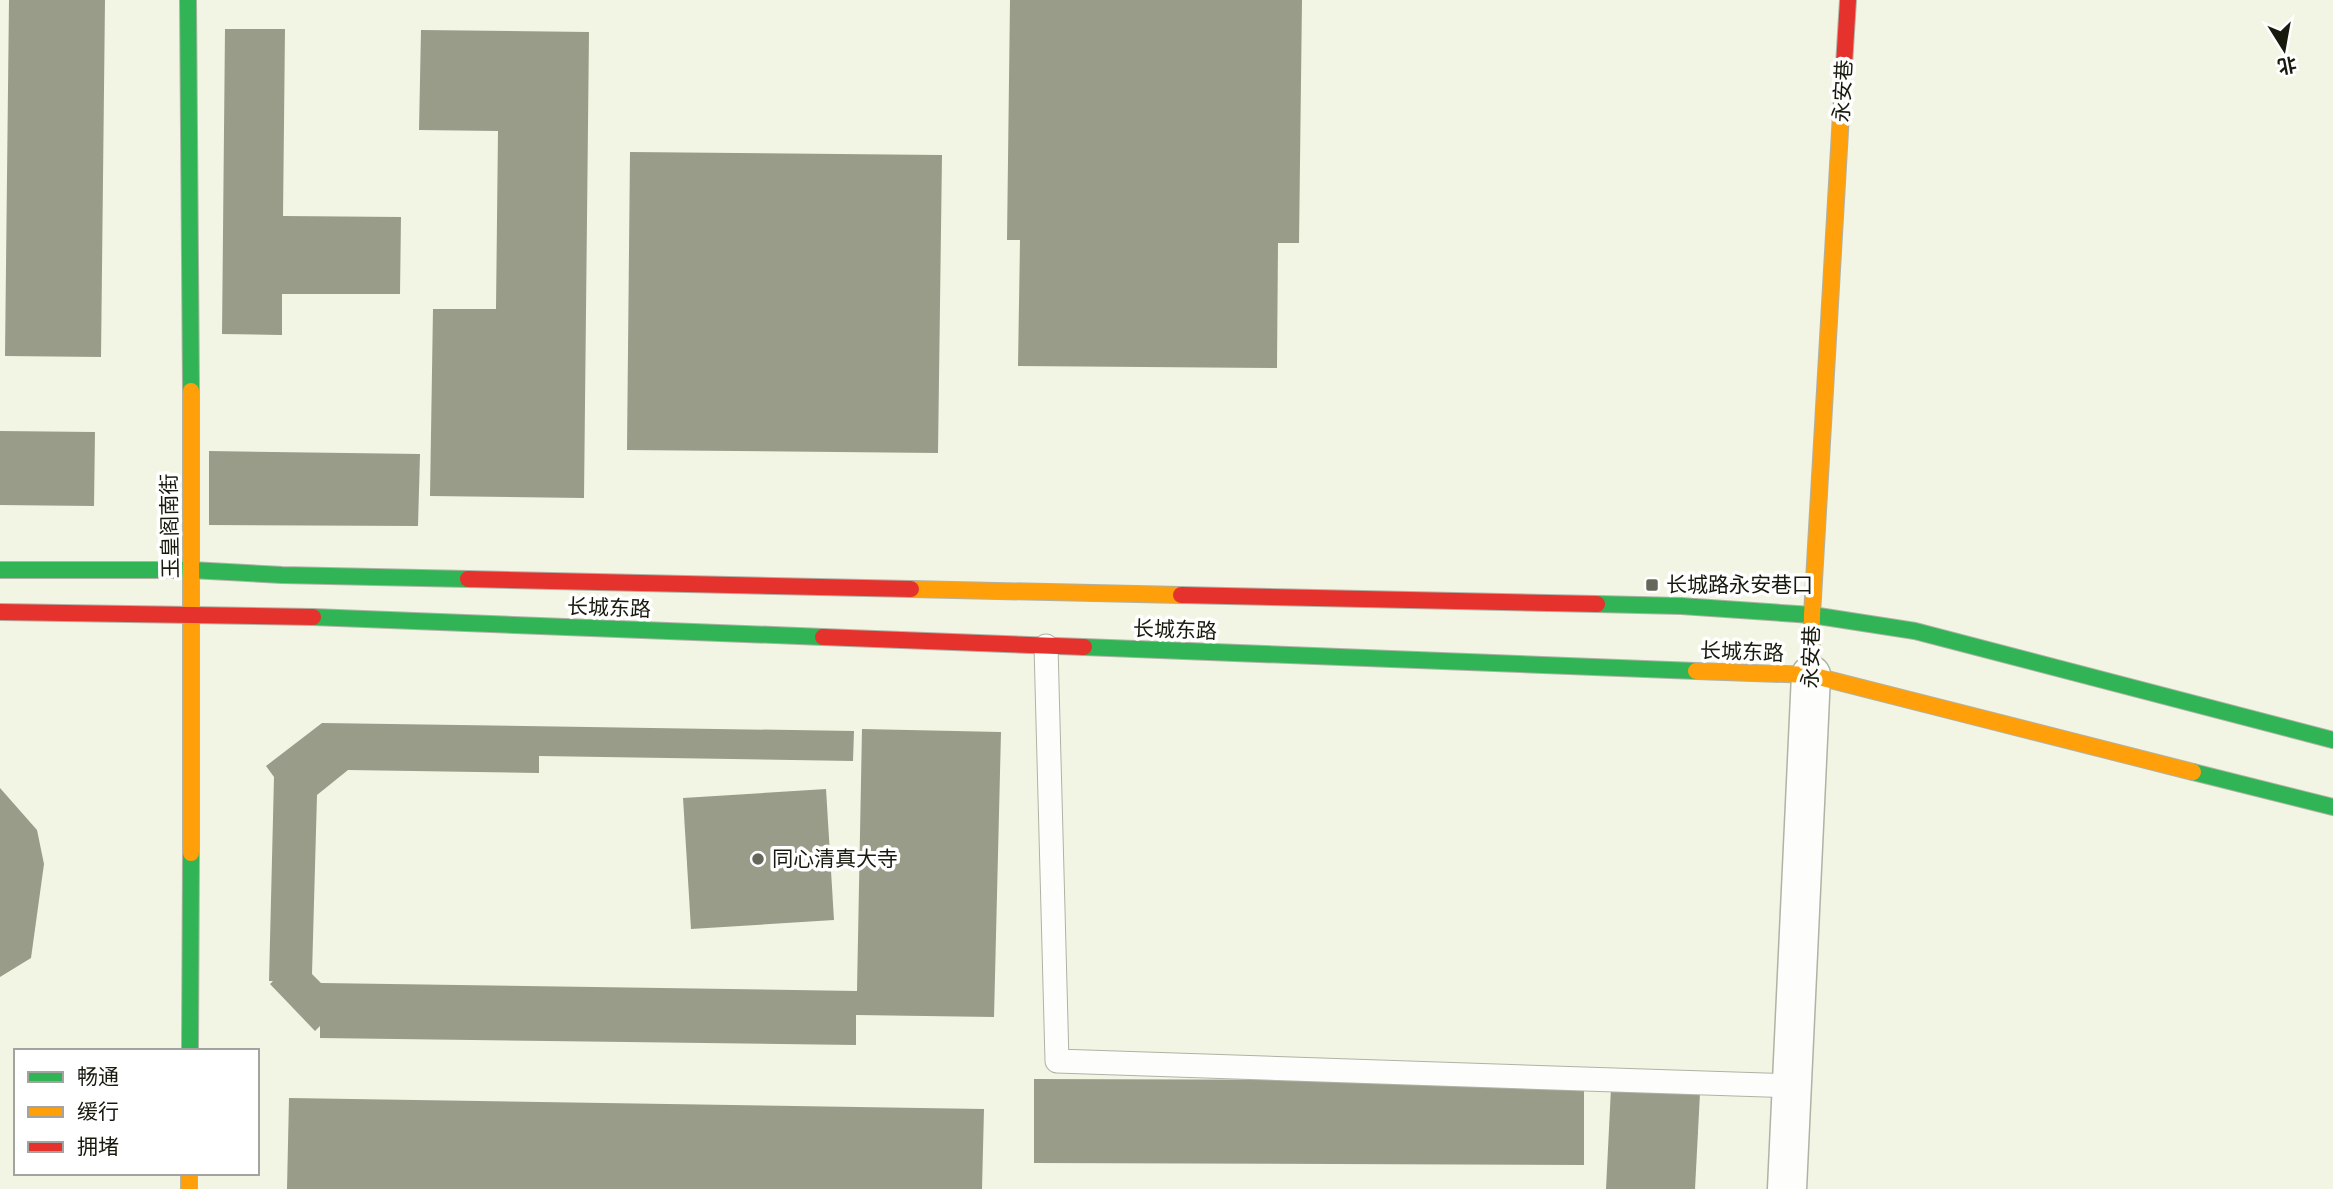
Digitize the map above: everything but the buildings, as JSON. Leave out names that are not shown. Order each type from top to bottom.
[{"type":"main road","name":"玉皇阁南街","points":[[188,0],[193,615],[190,1049]]},
{"type":"main road","name":"永安巷","points":[[1811,675],[1812,615],[1848,0]]},
{"type":"main road","name":"长城东路","points":[[0,570],[191,570],[309,576],[1681,606],[1812,615],[1915,631],[2333,740]]},
{"type":"main road","name":"长城东路","points":[[0,612],[280,616],[1811,675],[2333,807]]},
{"type":"street","name":"永安巷","points":[[1787,1189],[1811,675]]},
{"type":"lane","points":[[1046,646],[1057,1061],[1792,1086]]},
{"type":"traffic: fast","points":[[188,0],[191,391]]},
{"type":"traffic: fast","points":[[0,570],[191,570],[468,579]]},
{"type":"traffic: fast","points":[[1597,604],[1681,606],[1812,615],[1915,631],[2333,740]]},
{"type":"traffic: fast","points":[[313,617],[823,637]]},
{"type":"traffic: fast","points":[[1084,647],[1696,671]]},
{"type":"traffic: fast","points":[[2193,772],[2333,807]]},
{"type":"traffic: fast","points":[[190,1049],[191,853]]},
{"type":"traffic: slow","points":[[1811,675],[1812,615],[1841,114]]},
{"type":"traffic: slow","points":[[191,391],[191,853]]},
{"type":"traffic: slow","points":[[911,589],[1181,595]]},
{"type":"traffic: slow","points":[[1696,671],[1811,675],[2193,772]]},
{"type":"traffic: slow","points":[[189,1175],[189,1189]]},
{"type":"traffic: jam","points":[[1841,114],[1848,0]]},
{"type":"traffic: jam","points":[[468,579],[911,589]]},
{"type":"traffic: jam","points":[[1181,595],[1597,604]]},
{"type":"traffic: jam","points":[[0,612],[313,617]]},
{"type":"traffic: jam","points":[[823,637],[1084,647]]},
{"type":"place","name":"长城路永安巷口","points":[[1652,585]]},
{"type":"place","name":"同心清真大寺","points":[[758,859]]}]
